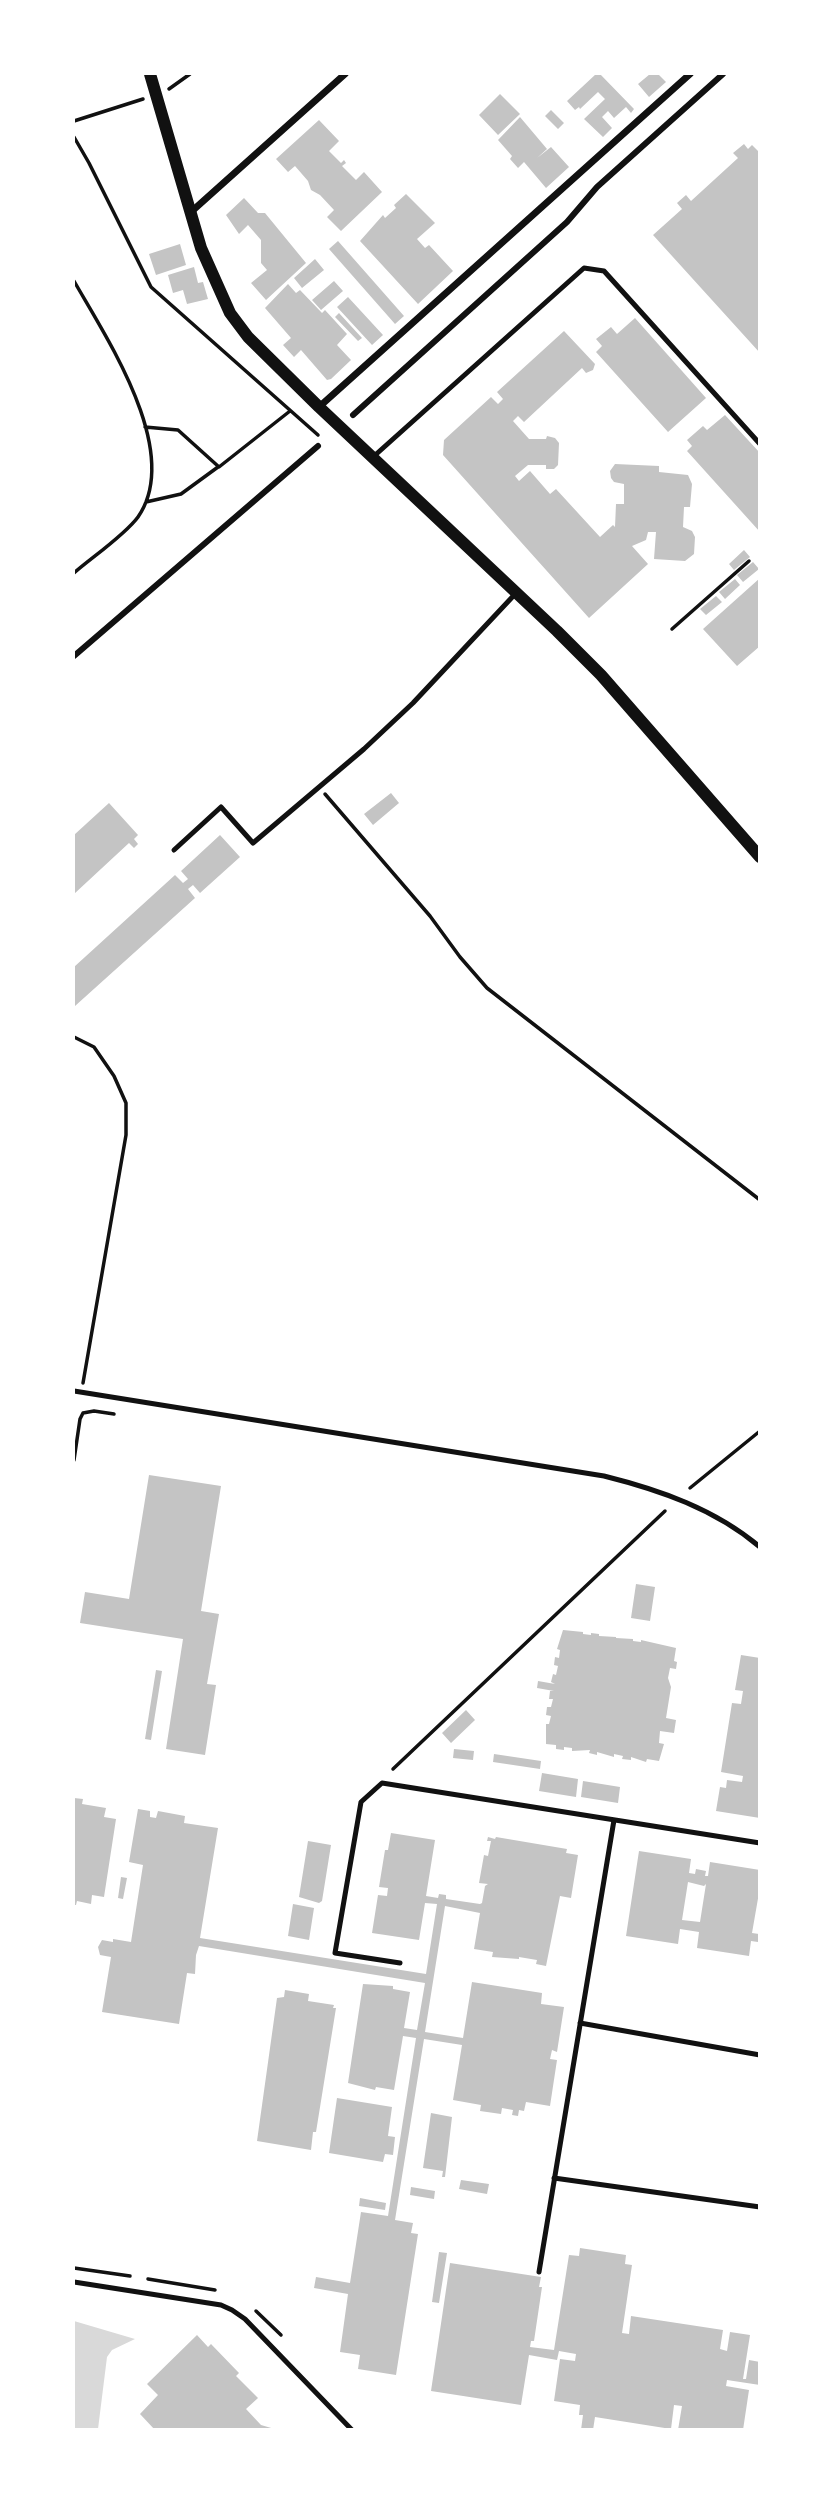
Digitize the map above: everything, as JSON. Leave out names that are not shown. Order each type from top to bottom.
[{"type":"street","points":[[150,74],[201,248],[230,313],[248,337],[601,676],[760,857]]},
{"type":"street","points":[[191,212],[345,74]]},
{"type":"street","points":[[319,407],[690,74]]},
{"type":"street","points":[[353,415],[567,222],[597,187],[723,74]]},
{"type":"street","points":[[74,656],[318,446]]},
{"type":"lane","points":[[373,457],[584,268],[604,271],[760,444]]},
{"type":"lane","points":[[174,850],[221,807],[253,843],[364,749],[413,703],[517,593]]},
{"type":"lane","points":[[74,1391],[604,1476],[660,1492],[700,1508],[760,1547]]},
{"type":"lane","points":[[400,1963],[335,1952],[361,1802],[382,1783],[760,1843]]},
{"type":"lane","points":[[539,2272],[614,1820]]},
{"type":"lane","points":[[580,2023],[760,2055]]},
{"type":"lane","points":[[554,2178],[760,2207]]},
{"type":"lane","points":[[74,2281],[221,2305],[232,2310],[253,2327],[352,2430]]},
{"type":"path","points":[[167,91],[190,74]]},
{"type":"path","points":[[74,121],[147,98]]},
{"type":"path","points":[[74,137],[151,287],[320,436]]},
{"type":"path","points":[[74,281],[106,337],[138,404],[150,450],[152,475],[146,502],[137,519],[74,573]]},
{"type":"path","points":[[146,502],[181,494],[290,411]]},
{"type":"path","points":[[145,427],[178,430],[219,467]]},
{"type":"path","points":[[672,629],[749,561]]},
{"type":"path","points":[[319,787],[430,916],[487,988],[760,1200]]},
{"type":"path","points":[[74,1037],[94,1047],[114,1076],[126,1103],[126,1135],[82,1392]]},
{"type":"path","points":[[74,1460],[83,1413],[94,1411],[114,1414]]},
{"type":"path","points":[[690,1488],[760,1431]]},
{"type":"path","points":[[393,1769],[665,1511]]},
{"type":"path","points":[[74,2267],[130,2277]]},
{"type":"shaded area","points":[[74,2321],[135,2339],[112,2350],[107,2357],[98,2429],[74,2429]]},
{"type":"building","points":[[596,74],[600,74],[634,109],[631,113],[626,107],[614,118],[608,111],[602,117],[612,128],[603,137],[584,119],[605,99],[598,92],[580,109],[579,107],[575,110],[567,101]]},
{"type":"building","points":[[650,74],[658,74],[666,82],[649,97],[638,84]]},
{"type":"building","points":[[500,94],[520,114],[498,135],[479,115]]},
{"type":"building","points":[[551,110],[564,123],[558,129],[545,116]]},
{"type":"building","points":[[520,117],[547,149],[537,158],[551,147],[569,167],[546,188],[524,162],[518,168],[498,140]]},
{"type":"building","points":[[319,120],[339,141],[329,151],[341,163],[344,160],[346,163],[342,166],[356,180],[364,172],[382,192],[341,231],[327,217],[334,210],[320,195],[311,190],[308,181],[295,166],[288,172],[276,159]]},
{"type":"building","points":[[744,144],[748,149],[752,145],[760,153],[760,353],[653,235],[682,209],[677,203],[686,195],[691,201],[738,158],[733,153]]},
{"type":"building","points":[[406,194],[435,223],[417,239],[425,248],[429,245],[453,271],[418,304],[360,241],[383,215],[385,218],[396,208],[394,205]]},
{"type":"building","points":[[244,198],[258,213],[265,213],[306,263],[266,300],[251,283],[267,270],[261,263],[261,240],[248,225],[239,234],[226,215]]},
{"type":"building","points":[[338,241],[404,316],[395,324],[329,249]]},
{"type":"building","points":[[180,244],[186,265],[156,275],[149,254]]},
{"type":"building","points":[[315,259],[324,270],[302,288],[294,278]]},
{"type":"building","points":[[194,267],[198,283],[203,282],[208,299],[187,304],[183,290],[173,293],[168,275]]},
{"type":"building","points":[[334,281],[343,291],[321,310],[312,300]]},
{"type":"building","points":[[288,284],[296,293],[300,290],[322,313],[325,310],[347,334],[337,345],[351,360],[331,379],[327,380],[301,350],[294,357],[283,345],[291,338],[265,308]]},
{"type":"building","points":[[348,297],[383,335],[372,345],[337,307]]},
{"type":"building","points":[[339,313],[362,338],[358,341],[335,317]]},
{"type":"building","points":[[635,318],[706,398],[668,432],[596,352],[602,346],[596,339],[611,327],[617,334]]},
{"type":"building","points":[[564,331],[595,364],[593,370],[586,373],[582,368],[524,422],[518,416],[513,421],[529,439],[546,439],[547,436],[555,438],[559,443],[558,465],[554,469],[546,469],[546,465],[528,465],[515,476],[519,481],[530,471],[550,494],[556,489],[600,537],[613,525],[615,527],[616,504],[624,504],[624,484],[614,482],[611,478],[610,471],[615,464],[659,466],[659,472],[688,475],[692,484],[690,507],[684,507],[683,527],[692,531],[695,537],[694,554],[685,561],[654,559],[656,532],[648,532],[646,540],[632,546],[648,564],[589,618],[443,455],[444,440],[491,397],[498,404],[503,399],[497,392]]},
{"type":"building","points":[[725,415],[760,453],[760,532],[687,451],[692,446],[687,440],[703,426],[707,430]]},
{"type":"building","points":[[744,550],[750,557],[734,570],[729,564]]},
{"type":"building","points":[[753,562],[759,569],[743,582],[737,575]]},
{"type":"building","points":[[760,578],[760,646],[737,666],[703,629]]},
{"type":"building","points":[[735,579],[740,585],[725,599],[719,592]]},
{"type":"building","points":[[716,596],[722,602],[706,615],[700,609]]},
{"type":"building","points":[[391,793],[399,803],[373,825],[364,814]]},
{"type":"building","points":[[109,803],[138,835],[134,839],[138,844],[134,848],[129,843],[74,894],[74,835]]},
{"type":"building","points":[[220,835],[240,857],[200,893],[193,885],[188,889],[195,898],[75,1006],[74,967],[175,875],[183,883],[188,879],[181,871]]},
{"type":"building","points":[[149,1475],[221,1486],[201,1611],[219,1614],[207,1684],[216,1685],[205,1755],[166,1749],[183,1639],[80,1623],[85,1592],[129,1599]]},
{"type":"building","points":[[636,1584],[655,1587],[650,1621],[631,1618]]},
{"type":"building","points":[[563,1630],[641,1640],[676,1648],[676,1669],[670,1668],[668,1678],[671,1687],[666,1718],[676,1720],[674,1733],[660,1731],[659,1743],[664,1744],[659,1761],[647,1759],[646,1762],[631,1757],[631,1760],[622,1759],[623,1756],[614,1754],[614,1757],[597,1752],[597,1755],[589,1753],[590,1750],[572,1751],[572,1748],[564,1747],[564,1750],[556,1749],[556,1745],[546,1744],[546,1724],[549,1724],[551,1716],[546,1715],[547,1707],[551,1707],[553,1699],[549,1699],[550,1691],[554,1691],[537,1688],[538,1681],[555,1684],[551,1682],[553,1674],[556,1675],[558,1666],[554,1665],[555,1657],[559,1658],[560,1650],[557,1649]]},
{"type":"building","points":[[741,1655],[760,1658],[760,1818],[716,1811],[720,1787],[726,1788],[727,1780],[742,1782],[743,1776],[721,1772],[732,1703],[741,1704],[743,1691],[735,1690]]},
{"type":"building","points":[[156,1670],[162,1671],[151,1740],[145,1739]]},
{"type":"building","points":[[466,1710],[475,1720],[451,1743],[442,1733]]},
{"type":"building","points":[[454,1749],[474,1751],[473,1760],[453,1758]]},
{"type":"building","points":[[494,1754],[541,1761],[540,1769],[493,1762]]},
{"type":"building","points":[[542,1773],[578,1779],[576,1797],[539,1791]]},
{"type":"building","points":[[583,1781],[620,1787],[618,1803],[581,1797]]},
{"type":"building","points":[[74,1798],[83,1799],[82,1804],[106,1808],[104,1817],[116,1819],[104,1897],[92,1895],[91,1904],[77,1901],[74,1905]]},
{"type":"building","points":[[138,1809],[150,1811],[150,1817],[156,1818],[158,1811],[185,1816],[184,1823],[218,1828],[200,1938],[426,1974],[437,1904],[425,1903],[419,1940],[372,1933],[378,1895],[387,1896],[388,1888],[379,1887],[385,1850],[388,1850],[391,1833],[435,1840],[426,1896],[438,1898],[439,1894],[446,1895],[446,1899],[480,1904],[488,1884],[479,1883],[484,1855],[488,1856],[491,1841],[487,1841],[488,1837],[567,1849],[566,1853],[578,1855],[571,1898],[560,1896],[546,1966],[536,1964],[537,1960],[492,1957],[493,1952],[474,1949],[480,1913],[445,1906],[425,2032],[463,2038],[472,1982],[542,1993],[541,2004],[564,2007],[557,2052],[552,2050],[550,2059],[557,2060],[550,2106],[526,2102],[524,2111],[519,2110],[518,2116],[512,2115],[513,2110],[502,2108],[501,2114],[480,2111],[481,2105],[453,2100],[462,2045],[424,2039],[395,2220],[413,2223],[411,2233],[418,2234],[396,2375],[358,2369],[360,2355],[340,2352],[348,2294],[314,2288],[316,2277],[350,2283],[361,2212],[388,2216],[416,2038],[403,2036],[394,2090],[376,2087],[375,2090],[348,2083],[363,1984],[393,1986],[393,1989],[410,1992],[404,2028],[417,2030],[425,1983],[199,1946],[195,1974],[187,1973],[179,2024],[102,2012],[111,1957],[100,1955],[98,1947],[102,1940],[131,1942],[143,1865],[129,1862]]},
{"type":"building","points":[[308,1841],[331,1845],[322,1901],[319,1903],[299,1897]]},
{"type":"building","points":[[639,1851],[691,1859],[689,1873],[695,1874],[696,1869],[706,1871],[705,1876],[708,1876],[710,1862],[760,1870],[760,1887],[752,1933],[759,1934],[758,1942],[751,1941],[749,1956],[697,1948],[699,1932],[680,1929],[678,1944],[626,1936]],"holes":[[[688,1882],[704,1886],[706,1884],[700,1922],[682,1920]]]},
{"type":"building","points":[[121,1877],[127,1878],[123,1899],[118,1898]]},
{"type":"building","points":[[293,1904],[314,1908],[309,1940],[288,1936]]},
{"type":"building","points":[[285,1990],[309,1994],[308,2001],[334,2005],[333,2008],[336,2008],[311,2150],[257,2141],[277,1998],[284,1997]]},
{"type":"building","points":[[337,2098],[392,2107],[388,2136],[395,2137],[393,2155],[385,2154],[383,2162],[329,2153]]},
{"type":"building","points":[[431,2113],[452,2117],[445,2177],[442,2177],[443,2171],[423,2168]]},
{"type":"building","points":[[461,2180],[489,2184],[487,2194],[459,2189]]},
{"type":"building","points":[[411,2187],[435,2191],[434,2199],[410,2195]]},
{"type":"building","points":[[360,2198],[386,2203],[385,2210],[359,2206]]},
{"type":"building","points":[[580,2248],[626,2255],[625,2264],[632,2265],[622,2333],[629,2334],[631,2316],[723,2330],[720,2349],[727,2351],[730,2332],[750,2335],[743,2379],[746,2379],[749,2360],[760,2362],[760,2385],[727,2380],[726,2386],[749,2390],[743,2430],[678,2430],[682,2406],[674,2405],[671,2429],[595,2417],[593,2430],[581,2430],[583,2415],[579,2415],[580,2405],[554,2401],[560,2359],[575,2361],[576,2354],[559,2351],[557,2360],[529,2355],[521,2405],[431,2391],[450,2263],[541,2277],[534,2341],[531,2341],[530,2347],[554,2350],[569,2255],[579,2256]]},
{"type":"building","points":[[439,2252],[447,2253],[439,2303],[432,2302]]},
{"type":"building","points":[[197,2335],[208,2347],[211,2344],[239,2373],[236,2376],[258,2398],[246,2409],[261,2425],[278,2430],[155,2430],[140,2414],[158,2395],[147,2384]]}]
